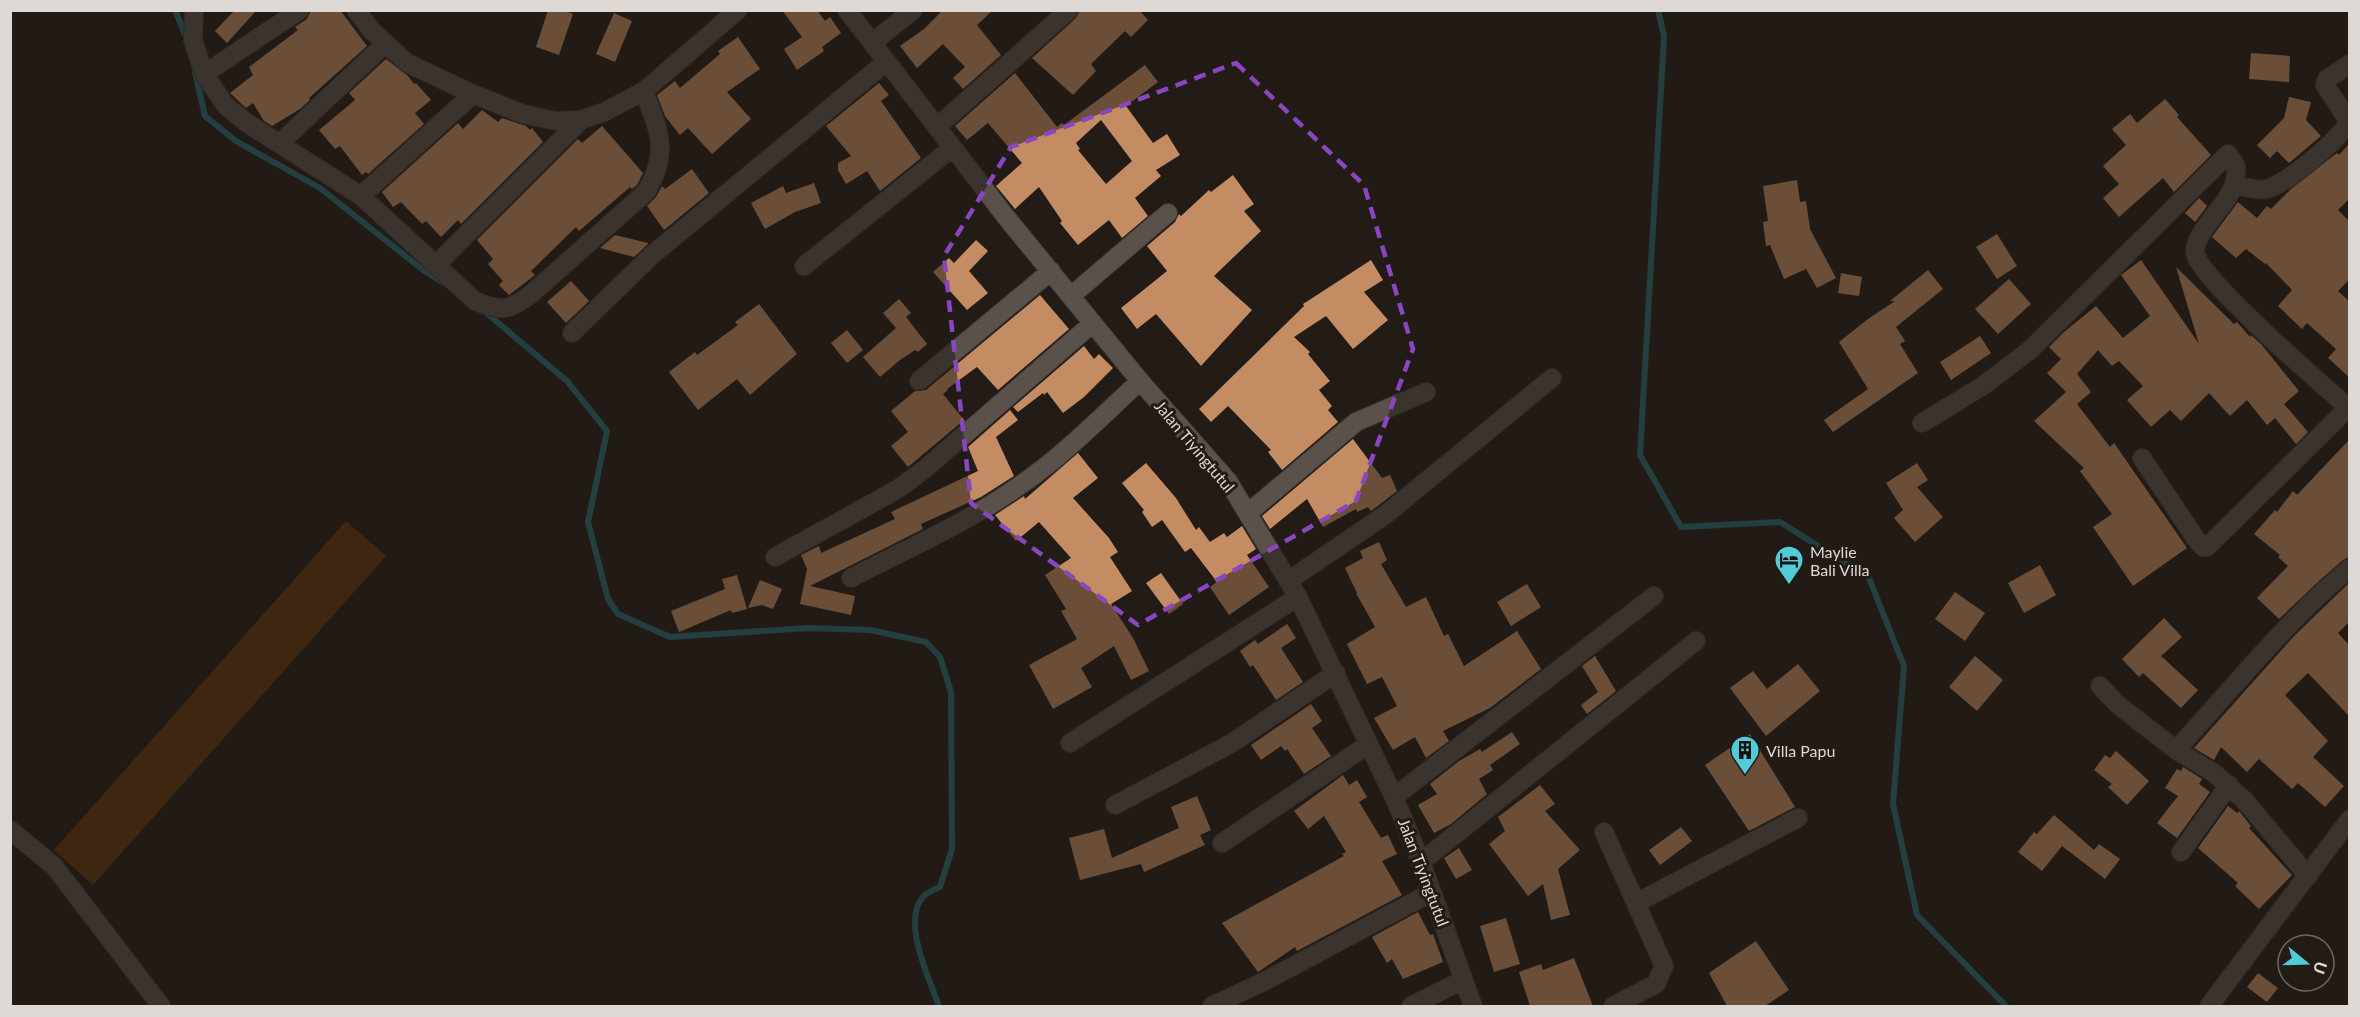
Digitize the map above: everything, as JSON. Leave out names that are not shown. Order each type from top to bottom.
[{"type":"street","points":[[194,10],[193,40],[204,75],[226,106],[247,123],[361,196],[475,301],[495,309],[512,309],[646,192],[657,174],[661,154],[658,128],[644,91]]},
{"type":"street","points":[[204,75],[300,10]]},
{"type":"street","points":[[356,10],[372,31],[407,63],[473,94],[541,119],[581,120],[604,112],[644,91],[738,10]]},
{"type":"street","name":"Jalan Tiyingtutul","points":[[847,10],[952,148],[1071,296],[1140,381],[1228,481],[1298,597],[1394,797],[1421,862],[1473,1006]]},
{"type":"street","points":[[872,43],[913,10]]},
{"type":"street","points":[[937,128],[1069,10]]},
{"type":"street","points":[[280,143],[385,44]]},
{"type":"street","points":[[572,333],[652,255],[886,62]]},
{"type":"street","points":[[2234,185],[2257,190],[2268,189],[2286,181],[2349,123],[2325,85],[2327,79],[2349,64]]},
{"type":"street","points":[[361,196],[473,94]]},
{"type":"street","points":[[436,266],[581,120]]},
{"type":"street","points":[[804,266],[952,148]]},
{"type":"street","points":[[1922,423],[1984,385],[2030,350],[2228,154],[2236,166],[2234,185],[2200,236],[2195,252],[2200,265],[2228,296],[2349,408],[2207,547],[2203,547],[2196,539],[2142,458]]},
{"type":"street","points":[[1071,296],[1168,213]]},
{"type":"street","points":[[919,381],[1051,271]]},
{"type":"street","points":[[775,557],[898,489],[926,468],[1093,323]]},
{"type":"street","points":[[1288,581],[1386,515],[1552,378]]},
{"type":"street","points":[[852,578],[973,515],[1016,488],[1049,463],[1140,381]]},
{"type":"street","points":[[1248,513],[1356,422],[1426,392]]},
{"type":"street","points":[[2176,750],[2292,624],[2349,568]]},
{"type":"street","points":[[1394,797],[1654,596]]},
{"type":"street","points":[[1070,742],[1298,597]]},
{"type":"street","points":[[1421,862],[1696,641]]},
{"type":"street","points":[[1115,805],[1232,743],[1336,673]]},
{"type":"street","points":[[2100,686],[2117,704],[2176,750],[2214,773],[2229,786],[2245,801],[2308,876]]},
{"type":"street","points":[[1222,843],[1369,744]]},
{"type":"street","points":[[2181,852],[2229,786]]},
{"type":"street","points":[[1636,903],[1798,818]]},
{"type":"street","points":[[2209,1006],[2349,819]]},
{"type":"street","points":[[10,830],[54,866],[161,1006]]},
{"type":"street","points":[[1604,832],[1664,966],[1656,984],[1614,1006]]},
{"type":"street","points":[[1212,1006],[1265,981],[1432,892]]},
{"type":"street","points":[[1411,1006],[1463,980]]},
{"type":"highlighted area","points":[[1236,63],[1364,185],[1413,349],[1356,501],[1138,625],[971,503],[944,256],[1011,147]]},
{"type":"shaded area","points":[[346,521],[386,556],[93,885],[54,850]]},
{"type":"building","points":[[235,10],[257,10],[227,43],[215,31]]},
{"type":"building","points":[[311,10],[340,10],[367,46],[309,98],[310,100],[300,109],[272,126],[264,121],[253,103],[246,108],[230,93],[253,75],[249,67],[298,30],[295,27],[307,19]]},
{"type":"building","points":[[548,10],[563,10],[573,14],[559,55],[536,47]]},
{"type":"building","points":[[782,10],[817,10],[825,21],[830,17],[841,33],[822,47],[824,51],[797,70],[784,49],[802,37]]},
{"type":"building","points":[[943,10],[993,10],[977,25],[1001,55],[963,89],[953,78],[965,67],[943,44],[917,68],[900,46],[924,29]]},
{"type":"building","points":[[1080,10],[1139,10],[1148,20],[1131,37],[1125,31],[1091,64],[1096,71],[1073,95],[1032,58],[1076,18]]},
{"type":"building","points":[[614,13],[632,21],[615,62],[596,54]]},
{"type":"building","points":[[738,37],[760,69],[727,92],[751,119],[712,154],[688,128],[680,135],[665,116],[657,95],[675,81],[680,88],[720,54],[718,51]]},
{"type":"building","points":[[2251,53],[2290,56],[2289,82],[2249,79]]},
{"type":"building","points":[[386,59],[408,76],[414,84],[416,83],[431,100],[415,113],[424,124],[368,174],[366,172],[362,175],[340,146],[335,149],[319,130],[355,100],[349,93]]},
{"type":"building","points":[[1145,65],[1158,82],[1126,106],[1153,143],[1167,134],[1180,155],[1156,170],[1161,176],[1135,198],[1148,216],[1122,238],[1109,220],[1078,245],[1060,223],[1062,221],[1039,187],[1015,209],[996,186],[1022,163],[988,123],[967,140],[955,126],[1015,73],[1057,127],[1062,123],[1064,125]],"holes":[[[1101,120],[1132,161],[1106,184],[1078,150],[1080,149],[1076,143]]]},
{"type":"building","points":[[879,83],[889,95],[881,101],[921,158],[880,191],[867,171],[846,184],[838,170],[838,163],[851,156],[826,126]]},
{"type":"building","points":[[2289,97],[2311,102],[2306,120],[2321,136],[2289,163],[2277,151],[2270,158],[2257,145],[2284,118]]},
{"type":"building","points":[[2165,99],[2179,115],[2177,117],[2211,155],[2174,192],[2163,178],[2119,217],[2103,198],[2119,184],[2103,166],[2126,145],[2112,129],[2130,114],[2137,123]]},
{"type":"building","points":[[482,110],[498,122],[502,118],[526,126],[530,130],[532,128],[543,142],[461,224],[458,220],[441,237],[426,221],[422,224],[401,202],[393,207],[382,192],[458,123],[463,129]]},
{"type":"building","points":[[602,126],[643,173],[637,185],[632,189],[630,187],[579,231],[576,227],[531,271],[535,275],[509,295],[499,285],[503,281],[488,264],[493,259],[477,240],[578,139],[582,143]]},
{"type":"building","points":[[2349,144],[2349,199],[2338,210],[2349,221],[2349,280],[2338,291],[2349,301],[2349,377],[2328,358],[2336,349],[2307,323],[2302,329],[2278,306],[2292,290],[2266,263],[2246,249],[2236,258],[2212,237],[2238,202],[2257,218],[2267,206],[2271,209],[2291,189],[2337,153],[2339,155]]},
{"type":"building","points":[[692,169],[709,193],[664,230],[647,206],[662,186],[665,189]]},
{"type":"building","points":[[1233,175],[1254,204],[1244,211],[1261,231],[1214,276],[1252,310],[1201,366],[1156,314],[1137,329],[1121,308],[1167,271],[1147,246],[1175,222],[1179,214],[1181,216],[1209,190],[1211,192]]},
{"type":"building","points":[[1797,180],[1800,202],[1806,201],[1810,229],[1836,278],[1817,288],[1806,269],[1784,279],[1770,245],[1766,246],[1763,222],[1768,221],[1763,186]]},
{"type":"building","points":[[814,183],[821,203],[795,212],[765,229],[751,203],[783,186],[786,193]]},
{"type":"building","points":[[2199,198],[2207,206],[2195,222],[2185,213]]},
{"type":"building","points":[[1997,234],[2017,266],[1997,279],[1976,247]]},
{"type":"building","points":[[615,235],[648,244],[634,257],[600,248]]},
{"type":"building","points":[[976,240],[988,251],[969,271],[988,293],[967,310],[933,272],[949,258],[954,263]]},
{"type":"building","points":[[1371,260],[1383,280],[1364,292],[1388,320],[1353,349],[1326,316],[1294,337],[1310,352],[1308,354],[1330,381],[1319,390],[1332,406],[1328,410],[1338,422],[1282,470],[1268,452],[1271,450],[1228,406],[1211,422],[1199,409],[1304,306],[1303,304]]},
{"type":"building","points":[[2141,260],[2199,344],[2176,267],[2234,324],[2237,322],[2250,337],[2251,335],[2261,344],[2299,391],[2284,404],[2308,432],[2296,444],[2275,418],[2267,425],[2247,400],[2230,416],[2209,393],[2181,421],[2170,410],[2151,427],[2127,400],[2143,386],[2119,361],[2112,366],[2098,350],[2077,374],[2091,392],[2077,404],[2110,447],[2114,443],[2187,548],[2133,586],[2093,527],[2112,514],[2080,471],[2084,468],[2034,421],[2066,392],[2047,373],[2061,359],[2049,347],[2064,332],[2096,306],[2123,338],[2150,316],[2121,275]]},
{"type":"building","points":[[1928,270],[1943,289],[1896,327],[1905,341],[1900,344],[1918,373],[1833,432],[1824,420],[1868,389],[1839,342],[1895,301],[1890,301]]},
{"type":"building","points":[[1841,273],[1862,277],[1859,296],[1838,293]]},
{"type":"building","points":[[2009,279],[2031,304],[1998,334],[1975,309]]},
{"type":"building","points":[[571,281],[589,301],[566,323],[547,302]]},
{"type":"building","points":[[1040,295],[1069,329],[998,390],[977,367],[947,389],[943,394],[964,420],[908,467],[891,446],[908,432],[891,411],[915,391],[926,390]]},
{"type":"building","points":[[899,299],[911,313],[906,317],[927,344],[918,352],[915,350],[900,360],[880,377],[863,357],[896,328],[883,313]]},
{"type":"building","points":[[759,304],[797,354],[750,395],[737,379],[698,410],[669,372],[695,352],[697,355],[738,325],[735,322]]},
{"type":"building","points":[[847,330],[863,350],[847,363],[831,343]]},
{"type":"building","points":[[1980,336],[1991,353],[1951,380],[1940,362]]},
{"type":"building","points":[[1084,346],[1094,359],[1099,354],[1113,368],[1084,397],[1063,413],[1047,392],[1018,412],[1013,407]]},
{"type":"building","points":[[1010,410],[1018,420],[996,437],[1014,476],[981,497],[921,524],[923,529],[810,586],[855,596],[851,615],[800,604],[807,569],[801,555],[819,546],[821,553],[895,519],[891,512],[978,471],[968,447]]},
{"type":"building","points":[[1353,439],[1382,478],[1390,475],[1397,491],[1371,511],[1368,507],[1357,512],[1356,509],[1323,527],[1307,499],[1270,529],[1262,516]]},
{"type":"building","points":[[2349,440],[2349,557],[2320,580],[2279,619],[2257,598],[2288,566],[2278,557],[2280,555],[2254,534],[2275,510],[2277,512],[2293,491],[2297,495]]},
{"type":"building","points":[[1078,453],[1098,478],[1073,498],[1109,538],[1118,552],[1110,557],[1132,591],[1111,604],[1133,638],[1149,671],[1131,680],[1114,646],[1081,668],[1092,687],[1053,709],[1029,665],[1077,639],[1061,611],[1066,609],[1045,575],[1071,558],[1039,522],[1016,541],[995,515],[1024,496],[1025,499]]},
{"type":"building","points":[[1146,463],[1176,498],[1196,530],[1199,527],[1210,542],[1224,533],[1227,537],[1242,526],[1256,549],[1247,555],[1269,587],[1229,615],[1210,587],[1217,582],[1191,548],[1185,552],[1162,520],[1152,527],[1142,512],[1144,510],[1122,483]]},
{"type":"building","points":[[1917,463],[1928,480],[1917,487],[1943,517],[1915,542],[1894,518],[1903,510],[1886,483]]},
{"type":"building","points":[[1379,542],[1387,560],[1381,564],[1406,607],[1426,597],[1444,636],[1448,634],[1464,666],[1517,631],[1541,669],[1490,708],[1443,731],[1449,741],[1426,758],[1415,737],[1393,750],[1374,718],[1397,706],[1382,677],[1367,684],[1347,644],[1375,627],[1345,568],[1363,558],[1360,551]]},
{"type":"building","points":[[2040,565],[2056,595],[2024,613],[2008,583]]},
{"type":"building","points":[[1161,573],[1183,604],[1169,614],[1146,583]]},
{"type":"building","points":[[737,575],[747,609],[732,613],[731,610],[679,632],[671,611],[725,589],[722,579]]},
{"type":"building","points":[[760,580],[782,589],[773,609],[762,605],[748,608]]},
{"type":"building","points":[[2349,583],[2349,622],[2338,633],[2349,645],[2349,716],[2308,673],[2285,695],[2328,741],[2313,757],[2344,786],[2325,807],[2298,783],[2292,789],[2259,759],[2247,772],[2221,747],[2214,760],[2194,748],[2295,635]]},
{"type":"building","points":[[1527,584],[1541,607],[1511,626],[1497,602]]},
{"type":"building","points":[[1955,592],[1985,613],[1965,641],[1935,619]]},
{"type":"building","points":[[2164,618],[2182,637],[2161,656],[2198,690],[2181,708],[2143,673],[2139,677],[2122,659]]},
{"type":"building","points":[[1287,624],[1296,638],[1281,648],[1303,682],[1276,700],[1253,665],[1250,667],[1240,651],[1255,640],[1258,644]]},
{"type":"building","points":[[1595,656],[1616,691],[1587,714],[1581,705],[1598,692],[1582,666]]},
{"type":"building","points":[[1975,656],[2003,680],[1977,711],[1949,687]]},
{"type":"building","points":[[1798,664],[1820,691],[1766,736],[1730,688],[1753,671],[1767,689]]},
{"type":"building","points":[[1311,704],[1322,721],[1312,728],[1331,756],[1304,774],[1287,749],[1285,751],[1281,746],[1261,760],[1251,745]]},
{"type":"building","points":[[1512,732],[1520,744],[1490,765],[1493,770],[1479,779],[1487,794],[1451,824],[1434,833],[1418,805],[1437,794],[1430,784],[1459,761],[1480,749],[1482,752]]},
{"type":"building","name":"Villa Papu","points":[[1750,734],[1795,807],[1749,831],[1705,765]]},
{"type":"building","points":[[2116,751],[2149,781],[2127,805],[2108,787],[2112,784],[2094,770],[2105,755],[2110,758]]},
{"type":"building","points":[[2183,767],[2202,779],[2199,784],[2210,792],[2177,838],[2157,823],[2178,796],[2165,788],[2177,769],[2181,771]]},
{"type":"building","points":[[1343,775],[1349,785],[1357,780],[1367,797],[1359,802],[1381,838],[1388,835],[1397,854],[1382,861],[1402,895],[1297,951],[1295,947],[1258,972],[1222,923],[1344,856],[1342,854],[1346,852],[1324,816],[1308,829],[1294,811]]},
{"type":"building","points":[[1540,785],[1555,804],[1545,811],[1580,850],[1558,869],[1570,915],[1551,920],[1543,884],[1528,896],[1489,844],[1505,831],[1498,817]]},
{"type":"building","points":[[1197,796],[1211,830],[1200,835],[1205,845],[1144,872],[1141,864],[1080,880],[1069,838],[1104,829],[1112,858],[1179,828],[1171,807]]},
{"type":"building","points":[[2228,806],[2237,813],[2239,811],[2251,826],[2249,828],[2292,875],[2259,909],[2235,886],[2238,883],[2198,848]]},
{"type":"building","points":[[2054,815],[2094,850],[2099,844],[2120,859],[2105,879],[2062,846],[2042,871],[2018,852],[2034,832],[2037,834]]},
{"type":"building","points":[[1681,827],[1692,841],[1660,865],[1649,850]]},
{"type":"building","points":[[1459,848],[1472,870],[1456,879],[1444,858]]},
{"type":"building","points":[[1418,912],[1430,935],[1433,934],[1443,962],[1403,979],[1392,959],[1387,963],[1372,937]]},
{"type":"building","points":[[1506,918],[1520,964],[1494,972],[1480,926]]},
{"type":"building","points":[[1756,941],[1789,990],[1765,1006],[1727,1006],[1709,973]]},
{"type":"building","points":[[1574,958],[1593,1006],[1530,1006],[1519,972],[1541,964],[1543,970]]},
{"type":"building","points":[[2258,973],[2276,986],[2276,991],[2267,1002],[2247,987]]},
{"type":"waterway","points":[[175,10],[187,39]]},
{"type":"waterway","points":[[1658,10],[1664,36],[1640,455],[1681,527],[1780,522],[1869,578],[1904,666],[1893,804],[1917,915],[2006,1006]]},
{"type":"waterway","points":[[195,72],[205,116],[236,141],[320,188],[423,270],[444,283]]},
{"type":"waterway","points":[[484,311],[567,381],[607,431],[588,522],[608,599],[618,614],[670,637],[808,628],[870,630],[926,642],[940,657],[951,692],[952,849],[940,887],[924,896],[917,907],[915,920],[919,950],[939,1006]]},
{"type":"place","name":"Maylie Bali Villa","points":[[1789,586]]},
{"type":"place","name":"Villa Papu","points":[[1745,776]]}]
